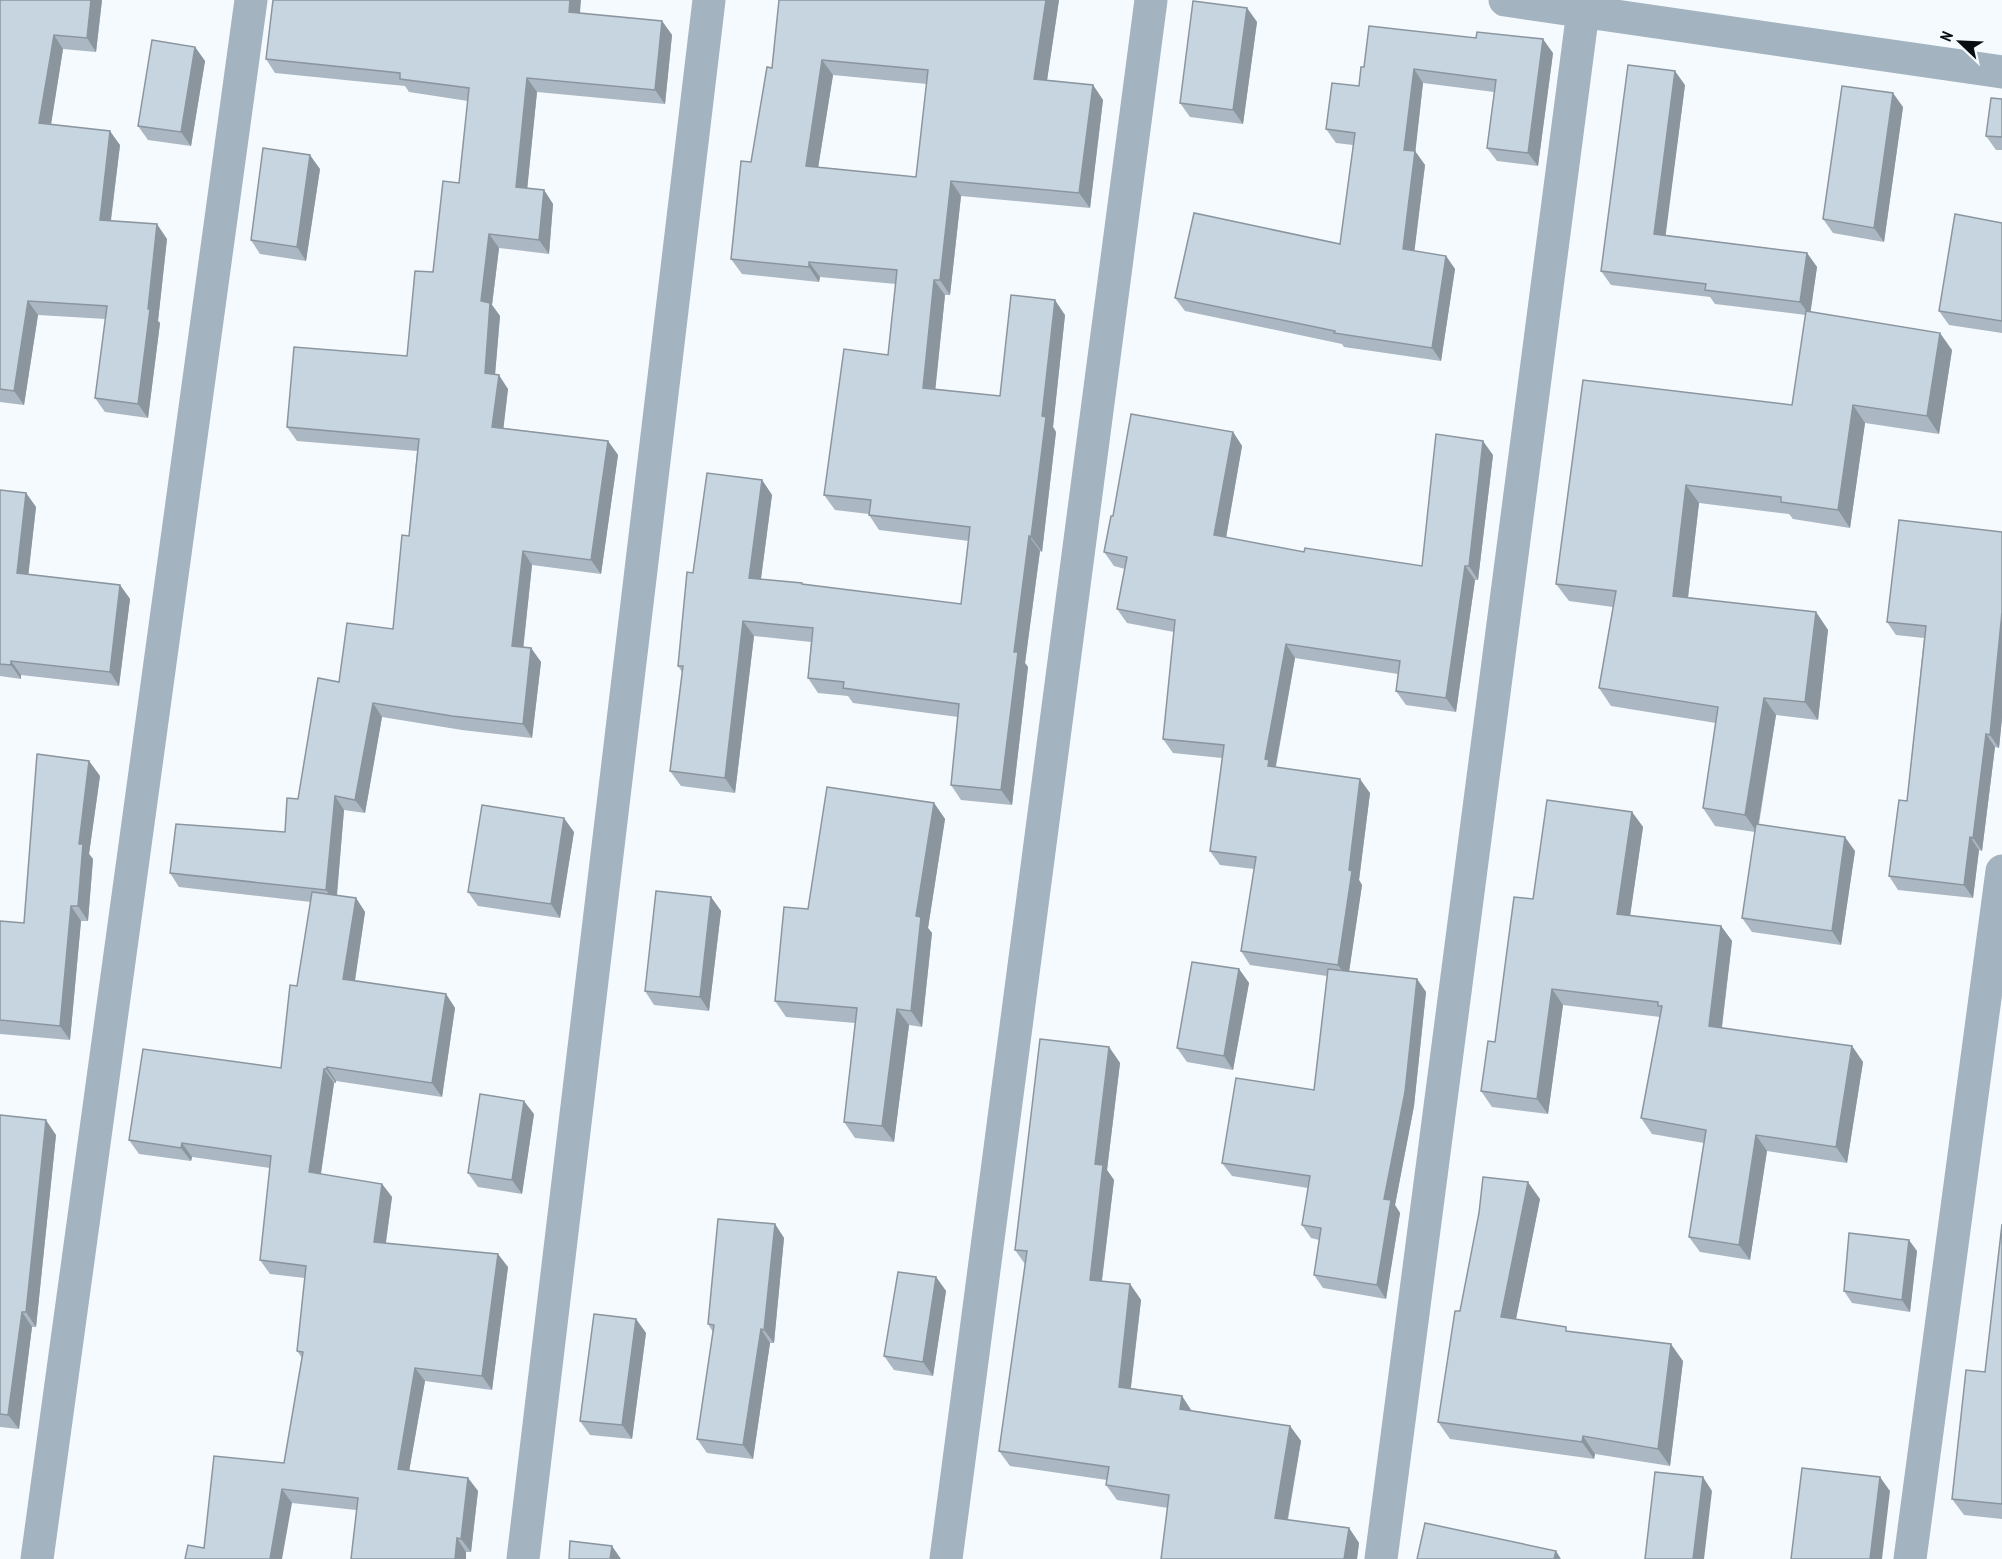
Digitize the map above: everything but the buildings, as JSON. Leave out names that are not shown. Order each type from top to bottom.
[{"type":"street","points":[[37,1559],[251,0]]},
{"type":"street","points":[[523,1559],[709,0]]},
{"type":"street","points":[[946,1559],[1151,0]]},
{"type":"street","points":[[1505,0],[2002,72]]},
{"type":"street","points":[[1381,1559],[1583,11]]},
{"type":"street","points":[[1910,1559],[2002,871]]}]
